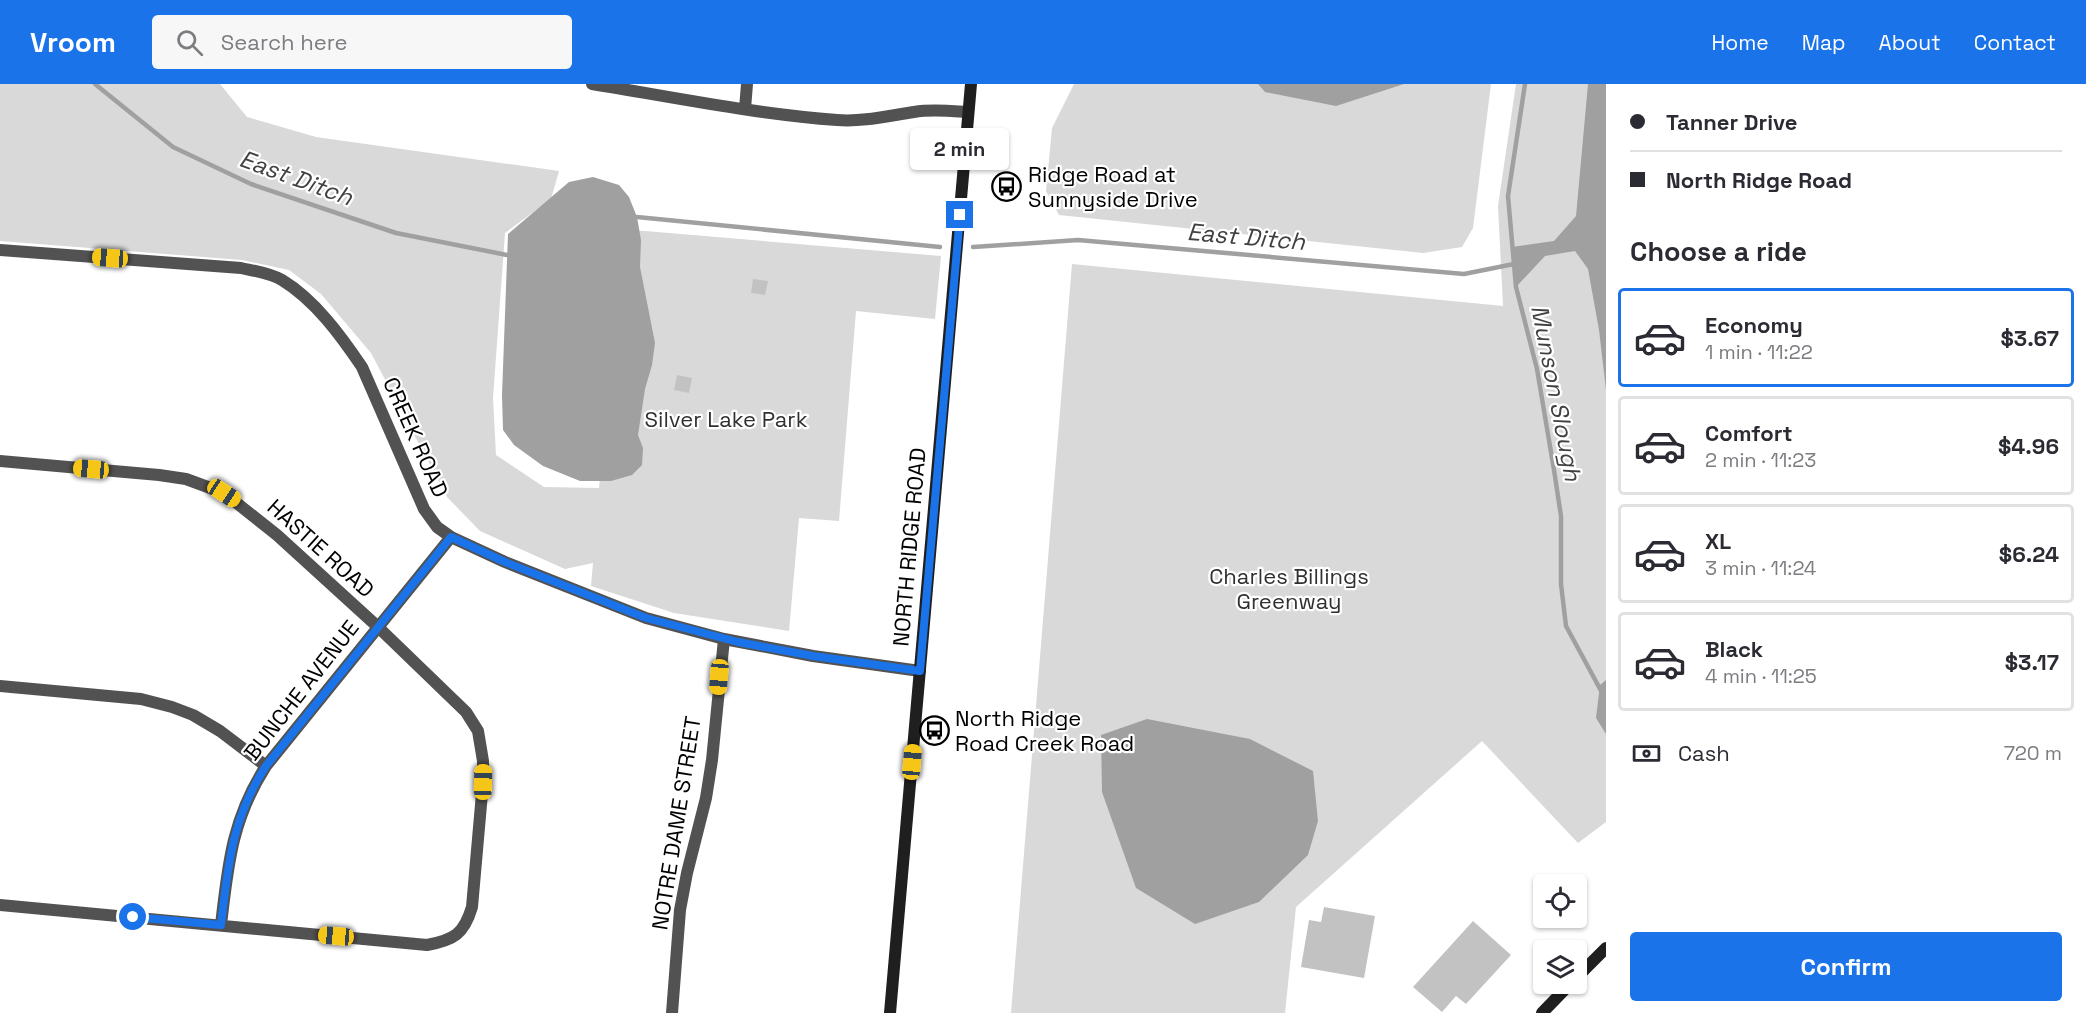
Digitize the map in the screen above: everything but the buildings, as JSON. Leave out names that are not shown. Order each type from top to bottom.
[{"type":"street","points":[[592,84],[745,109],[837,120],[869,120],[940,110],[969,112]]},
{"type":"street","points":[[745,109],[747,84]]},
{"type":"street","name":"NORTH RIDGE ROAD","points":[[890,1013],[971,84]]},
{"type":"street","name":"CREEK ROAD","points":[[0,250],[241,268],[281,279],[320,313],[362,367],[424,509],[437,527],[451,537],[505,562],[635,615],[724,639],[813,656],[920,671]]},
{"type":"street","name":"HASTIE ROAD","points":[[0,461],[159,475],[186,479],[224,493],[277,535],[378,627],[466,712],[478,731],[483,761],[483,782],[472,907],[469,918],[460,933],[448,941],[427,945],[221,925]]},
{"type":"street","name":"BUNCHE AVENUE","points":[[221,925],[234,834],[253,786],[266,766],[451,537]]},
{"type":"street","name":"NOTRE DAME STREET","points":[[672,1013],[680,910],[711,770],[724,639]]},
{"type":"street","points":[[0,686],[141,699],[172,707],[193,715],[219,731],[266,766]]},
{"type":"street","points":[[0,905],[221,925]]},
{"type":"street","points":[[1587,967],[1606,948]]},
{"type":"street","points":[[1542,1013],[1560,994]]},
{"type":"green space","name":"Silver Lake Park","points":[[0,84],[220,84],[247,117],[316,137],[559,171],[551,199],[505,233],[493,398],[496,455],[544,487],[599,488],[621,229],[941,256],[935,319],[856,311],[839,521],[799,518],[789,631],[674,613],[591,586],[593,563],[565,569],[480,531],[447,497],[371,353],[321,294],[289,270],[242,260],[0,241]]},
{"type":"green space","points":[[1074,84],[1491,84],[1473,228],[1462,247],[1423,253],[1059,215],[1046,191],[1052,128]]},
{"type":"green space","name":"Charles Billings Greenway","points":[[1516,84],[1606,84],[1606,822],[1578,843],[1482,741],[1296,907],[1285,1013],[1011,1013],[1072,264],[1503,306],[1498,206]]},
{"type":"shaded area","points":[[1258,84],[1404,84],[1336,106],[1265,92]]},
{"type":"shaded area","points":[[1588,84],[1606,84],[1606,390],[1599,330],[1588,269],[1575,251],[1545,256],[1516,287],[1512,247],[1554,241],[1576,216]]},
{"type":"shaded area","points":[[593,177],[619,185],[629,197],[637,217],[641,240],[640,267],[655,343],[638,435],[643,448],[642,465],[632,475],[611,481],[580,481],[543,466],[514,445],[503,430],[502,395],[508,234],[569,182]]},
{"type":"shaded area","points":[[1606,680],[1606,734],[1596,718],[1600,685]]},
{"type":"shaded area","points":[[1147,719],[1250,739],[1313,771],[1318,821],[1308,855],[1259,902],[1195,924],[1136,888],[1102,792],[1101,735]]},
{"type":"waterway","name":"East Ditch","points":[[95,84],[173,147],[251,184],[396,233],[507,255]]},
{"type":"waterway","name":"Munson Slough","points":[[1525,84],[1508,196],[1516,287],[1537,369],[1561,516],[1561,584],[1566,626],[1606,700]]},
{"type":"waterway","name":"East Ditch","points":[[637,217],[940,247]]},
{"type":"waterway","name":"East Ditch","points":[[973,247],[1078,240],[1464,274],[1514,264]]},
{"type":"place","name":"Ridge Road at Sunnyside Drive","points":[[1007,187]]},
{"type":"place","name":"North Ridge Road Creek Road","points":[[934,731]]},
{"type":"route","points":[[133,917],[221,925],[234,834],[253,786],[266,766],[451,537],[505,562],[646,618],[738,642],[813,656],[920,671],[960,215]]}]
